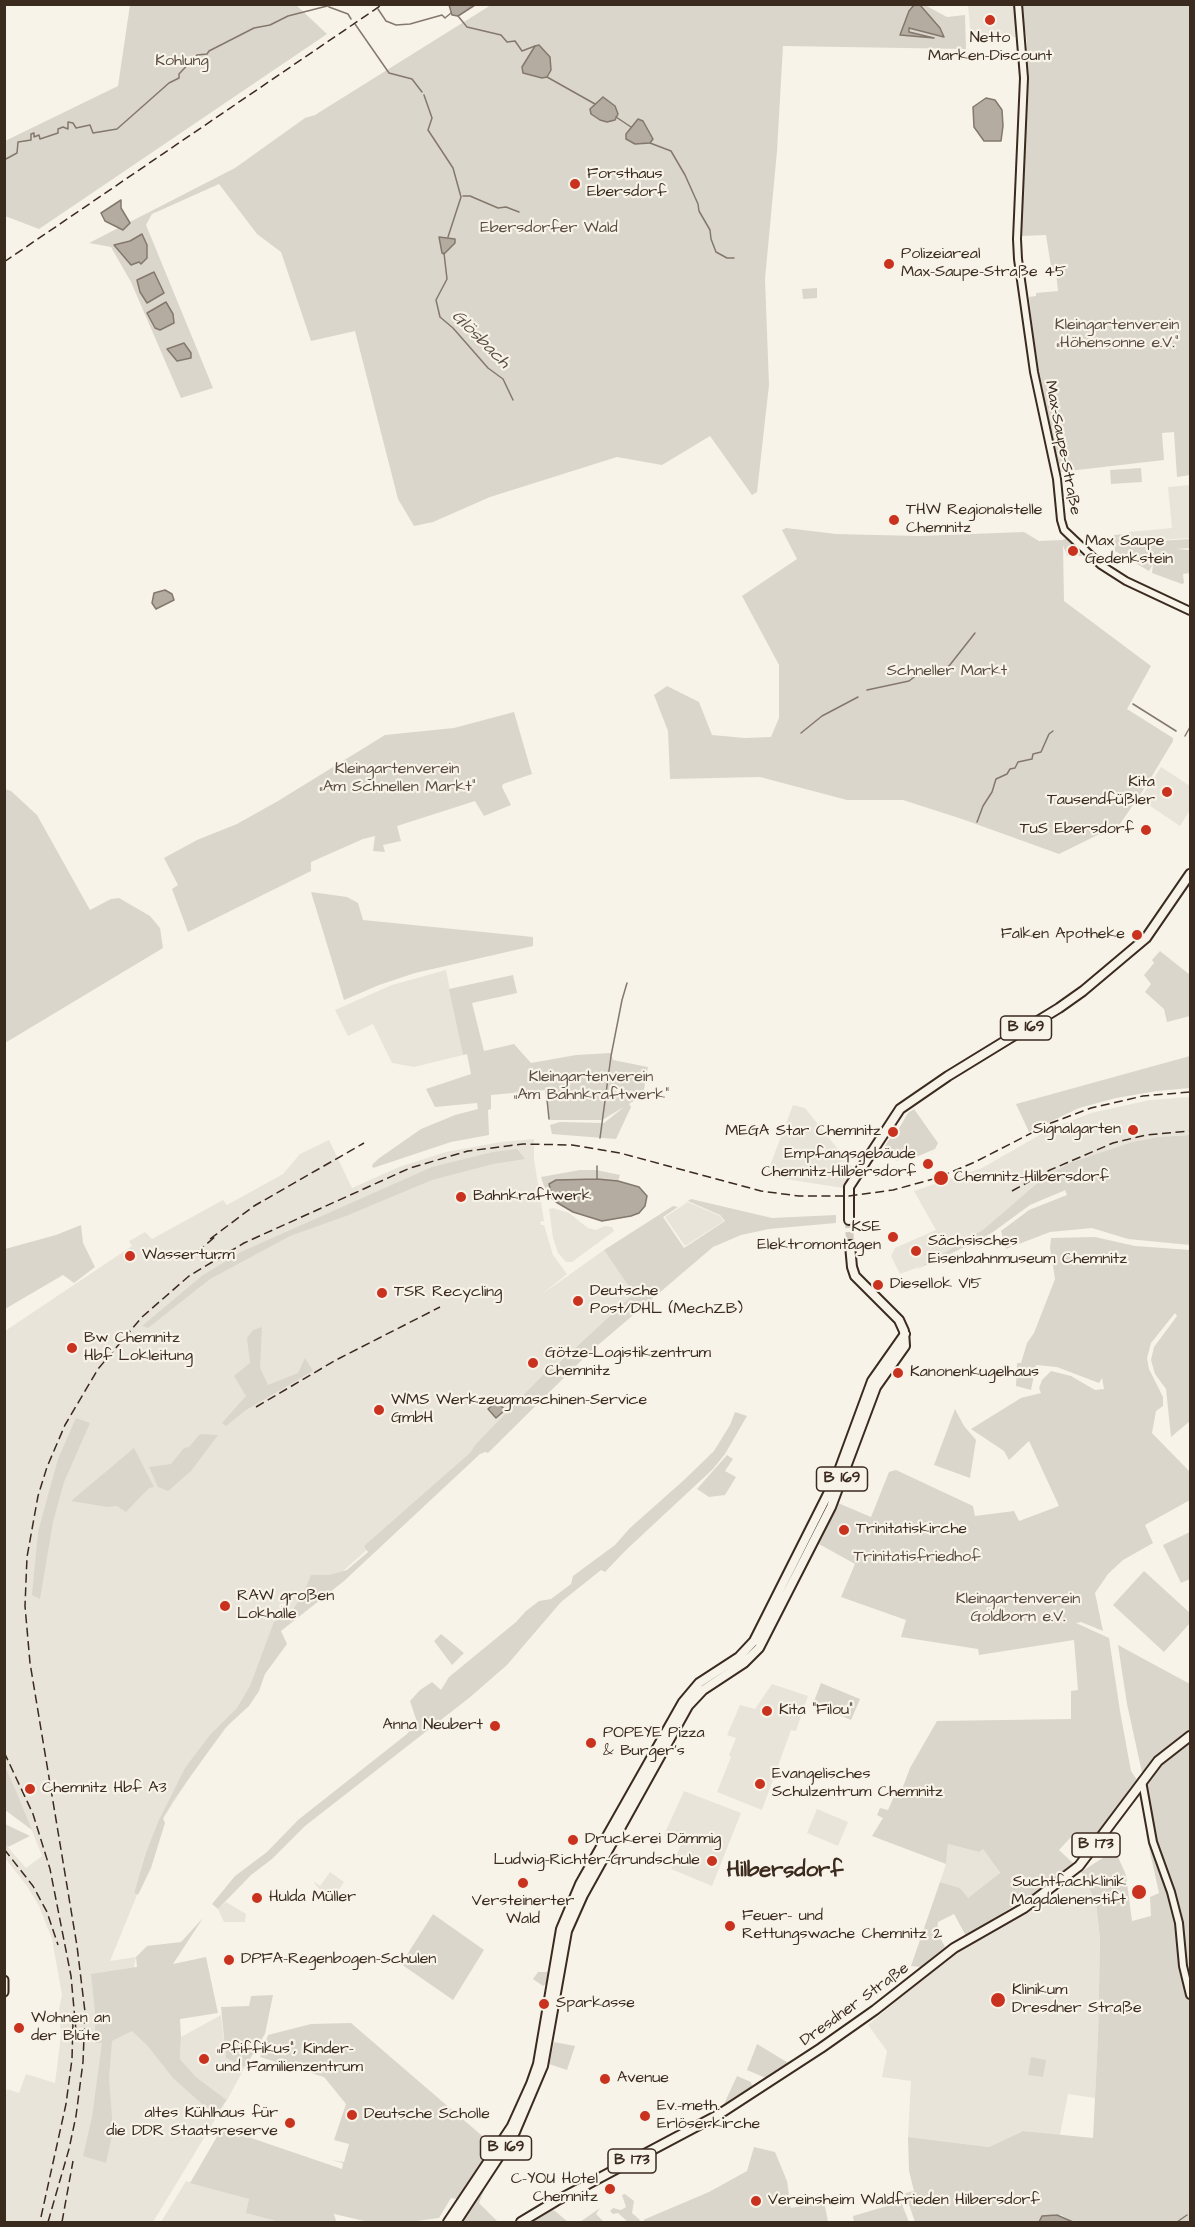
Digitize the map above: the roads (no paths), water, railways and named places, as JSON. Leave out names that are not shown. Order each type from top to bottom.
[{"type":"main road","name":"B 169","points":[[849,1220],[849,1187],[900,1109],[1069,1001],[1149,934],[1191,874]]},
{"type":"main road","points":[[850,1245],[855,1276],[899,1320],[905,1334]]},
{"type":"main road","name":"B 169","points":[[448,2223],[512,2126],[531,2084],[538,2064],[561,1929],[580,1884],[683,1702],[699,1683],[739,1657],[754,1641],[837,1476],[872,1381],[905,1334]]},
{"type":"main road","name":"B 169","points":[[456,2223],[515,2132],[543,2066],[567,1931],[583,1895],[688,1706],[703,1690],[744,1663],[759,1648],[831,1507],[876,1387],[905,1346],[905,1334]]},
{"type":"main road","name":"Dresdner Straße","points":[[521,2223],[562,2198],[718,2115],[875,2010],[954,1948],[1024,1908],[1078,1866],[1158,1761],[1191,1736]]},
{"type":"main road","points":[[4,1992],[5,1980]]},
{"type":"street","name":"Max-Saupe-Straße","points":[[1018,4],[1024,78],[1018,259],[1034,372],[1057,479],[1061,520],[1064,530],[1101,565],[1126,581],[1191,610]]},
{"type":"street","points":[[1142,1781],[1153,1842],[1171,1892],[1179,1923],[1183,1966],[1191,1995]]},
{"type":"waterway","name":"Glösbach","points":[[4,160],[17,153],[18,142],[31,140],[31,134],[34,133],[34,137],[39,135],[40,139],[58,133],[58,129],[63,127],[68,129],[68,122],[73,123],[76,128],[90,125],[93,133],[117,129],[169,83],[179,78],[179,74],[197,55],[207,54],[254,28],[270,25],[288,16],[335,4]]},
{"type":"waterway","points":[[348,4],[359,4]]},
{"type":"waterway","name":"Glösbach","points":[[329,7],[348,14],[351,19]]},
{"type":"waterway","points":[[378,9],[386,21],[396,25],[410,24],[442,15],[445,18],[451,13]]},
{"type":"waterway","points":[[458,16],[467,27],[501,35],[507,42],[515,41],[522,51],[535,46]]},
{"type":"waterway","name":"Glösbach","points":[[355,24],[389,73],[412,79],[422,92]]},
{"type":"waterway","points":[[547,77],[595,104]]},
{"type":"waterway","name":"Glösbach","points":[[424,95],[432,118],[428,130],[453,168],[461,197],[448,237]]},
{"type":"waterway","points":[[616,117],[631,127]]},
{"type":"waterway","points":[[650,143],[671,151],[685,175],[699,211],[710,230],[716,252],[727,258],[734,258]]},
{"type":"waterway","points":[[463,196],[470,196],[498,208],[506,207],[519,212]]},
{"type":"waterway","name":"Glösbach","points":[[444,253],[447,279],[436,300],[440,317],[453,328],[488,368],[503,379],[513,400]]},
{"type":"waterway","points":[[867,690],[909,681],[917,675],[937,672],[949,666],[975,633]]},
{"type":"waterway","points":[[801,733],[822,716],[858,697]]},
{"type":"waterway","points":[[1133,704],[1176,731]]},
{"type":"waterway","points":[[1185,736],[1190,727]]},
{"type":"waterway","points":[[977,822],[996,779],[1015,768],[1018,762],[1032,759],[1033,754],[1041,752],[1049,734],[1053,731]]},
{"type":"waterway","points":[[600,1138],[611,1056],[627,983]]},
{"type":"waterway","points":[[546,1090],[549,1119]]},
{"type":"waterway","points":[[597,1166],[597,1179]]},
{"type":"waterway","points":[[1177,2222],[1187,2215]]},
{"type":"tunnel","points":[[849,1220],[850,1245]]},
{"type":"railway","points":[[4,262],[383,4]]},
{"type":"railway","points":[[48,2222],[76,2116],[83,2062],[85,2012],[77,1946],[30,1663],[25,1606],[27,1557],[38,1496],[47,1467],[65,1425],[98,1369],[142,1317],[189,1276],[244,1243],[410,1168],[468,1151],[523,1144],[572,1145],[620,1153],[761,1191],[799,1196],[849,1196],[893,1190],[937,1178],[975,1162],[1051,1123],[1091,1108],[1143,1096],[1190,1092]]},
{"type":"railway","points":[[1012,1191],[1050,1170],[1113,1143],[1146,1135],[1190,1131]]},
{"type":"railway","points":[[210,1239],[254,1206],[364,1143]]},
{"type":"railway","points":[[197,1252],[216,1236]]},
{"type":"railway","points":[[256,1407],[336,1360],[440,1307]]},
{"type":"railway","points":[[4,1752],[33,1814],[50,1869],[71,1976],[76,2031]]},
{"type":"railway","points":[[4,1849],[33,1886],[47,1912],[58,1945]]},
{"type":"railway","points":[[41,2217],[66,2104],[72,2059],[73,2022]]},
{"type":"railway","points":[[62,2222],[73,2161]]},
{"type":"place","name":"Netto Marken-Discount","points":[[990,20]]},
{"type":"place","name":"Forsthaus Ebersdorf","points":[[575,184]]},
{"type":"place","name":"Polizeiareal Max-Saupe-Straße 45","points":[[889,264]]},
{"type":"place","name":"THW Regionalstelle Chemnitz","points":[[894,520]]},
{"type":"place","name":"Max Saupe Gedenkstein","points":[[1073,551]]},
{"type":"place","name":"Kita Tausendfüßler","points":[[1167,792]]},
{"type":"place","name":"TuS Ebersdorf","points":[[1146,830]]},
{"type":"place","name":"Falken Apotheke","points":[[1137,935]]},
{"type":"place","name":"Signalgarten","points":[[1133,1130]]},
{"type":"place","name":"MEGA Star Chemnitz","points":[[893,1132]]},
{"type":"place","name":"Empfangsgebäude Chemnitz-Hilbersdorf","points":[[928,1164]]},
{"type":"place","name":"Chemnitz-Hilbersdorf","points":[[941,1178]]},
{"type":"place","name":"Bahnkraftwerk","points":[[461,1197]]},
{"type":"place","name":"KSE Elektromontagen","points":[[893,1237]]},
{"type":"place","name":"Sächsisches Eisenbahnmuseum Chemnitz","points":[[916,1251]]},
{"type":"place","name":"Wasserturm","points":[[130,1256]]},
{"type":"place","name":"Diesellok V15","points":[[878,1285]]},
{"type":"place","name":"TSR Recycling","points":[[382,1293]]},
{"type":"place","name":"Deutsche Post/DHL (MechZB)","points":[[578,1301]]},
{"type":"place","name":"Bw Chemnitz Hbf Lokleitung","points":[[72,1348]]},
{"type":"place","name":"Götze-Logistikzentrum Chemnitz","points":[[533,1363]]},
{"type":"place","name":"Kanonenkugelhaus","points":[[898,1373]]},
{"type":"place","name":"WMS Werkzeugmaschinen-Service GmbH","points":[[379,1410]]},
{"type":"place","name":"Trinitatiskirche","points":[[844,1530]]},
{"type":"place","name":"RAW großen Lokhalle","points":[[225,1606]]},
{"type":"place","name":"Kita \"Filou\"","points":[[767,1711]]},
{"type":"place","name":"Anna Neubert","points":[[495,1726]]},
{"type":"place","name":"POPEYE Pizza & Burger's","points":[[591,1743]]},
{"type":"place","name":"Evangelisches Schulzentrum Chemnitz","points":[[760,1784]]},
{"type":"place","name":"Chemnitz Hbf A3","points":[[30,1789]]},
{"type":"place","name":"Druckerei Dämmig","points":[[573,1840]]},
{"type":"place","name":"Ludwig-Richter-Grundschule","points":[[712,1861]]},
{"type":"place","name":"Versteinerter Wald","points":[[523,1883]]},
{"type":"place","name":"Suchtfachklinik Magdalenenstift","points":[[1139,1892]]},
{"type":"place","name":"Hulda Müller","points":[[257,1898]]},
{"type":"place","name":"Feuer- und Rettungswache Chemnitz 2","points":[[730,1926]]},
{"type":"place","name":"DPFA-Regenbogen-Schulen","points":[[229,1960]]},
{"type":"place","name":"Klinikum Dresdner Straße","points":[[998,2000]]},
{"type":"place","name":"Sparkasse","points":[[544,2004]]},
{"type":"place","name":"Wohnen an der Blüte","points":[[19,2028]]},
{"type":"place","name":"„Pfiffikus“, Kinder- und Familienzentrum","points":[[204,2059]]},
{"type":"place","name":"Avenue","points":[[605,2079]]},
{"type":"place","name":"Deutsche Scholle","points":[[352,2115]]},
{"type":"place","name":"Ev.-meth. Erlöserkirche","points":[[645,2116]]},
{"type":"place","name":"altes Kühlhaus für die DDR Staatsreserve","points":[[290,2123]]},
{"type":"place","name":"C-YOU Hotel Chemnitz","points":[[610,2189]]},
{"type":"place","name":"Vereinsheim Waldfrieden Hilbersdorf","points":[[756,2201]]},
{"type":"district","name":"Hilbersdorf","points":[[785,1871]]},
{"type":"park label","name":"Kohlung","points":[[182,62]]},
{"type":"park label","name":"Ebersdorfer Wald","points":[[549,229]]},
{"type":"park label","name":"Kleingartenverein „Höhensonne e.V.“","points":[[1117,335]]},
{"type":"park label","name":"Schneller Markt","points":[[947,672]]},
{"type":"park label","name":"Kleingartenverein „Am Schnellen Markt“","points":[[397,779]]},
{"type":"park label","name":"Kleingartenverein „Am Bahnkraftwerk“","points":[[591,1087]]},
{"type":"park label","name":"Trinitatisfriedhof","points":[[917,1558]]},
{"type":"park label","name":"Kleingartenverein Goldborn e.V.","points":[[1018,1609]]}]
